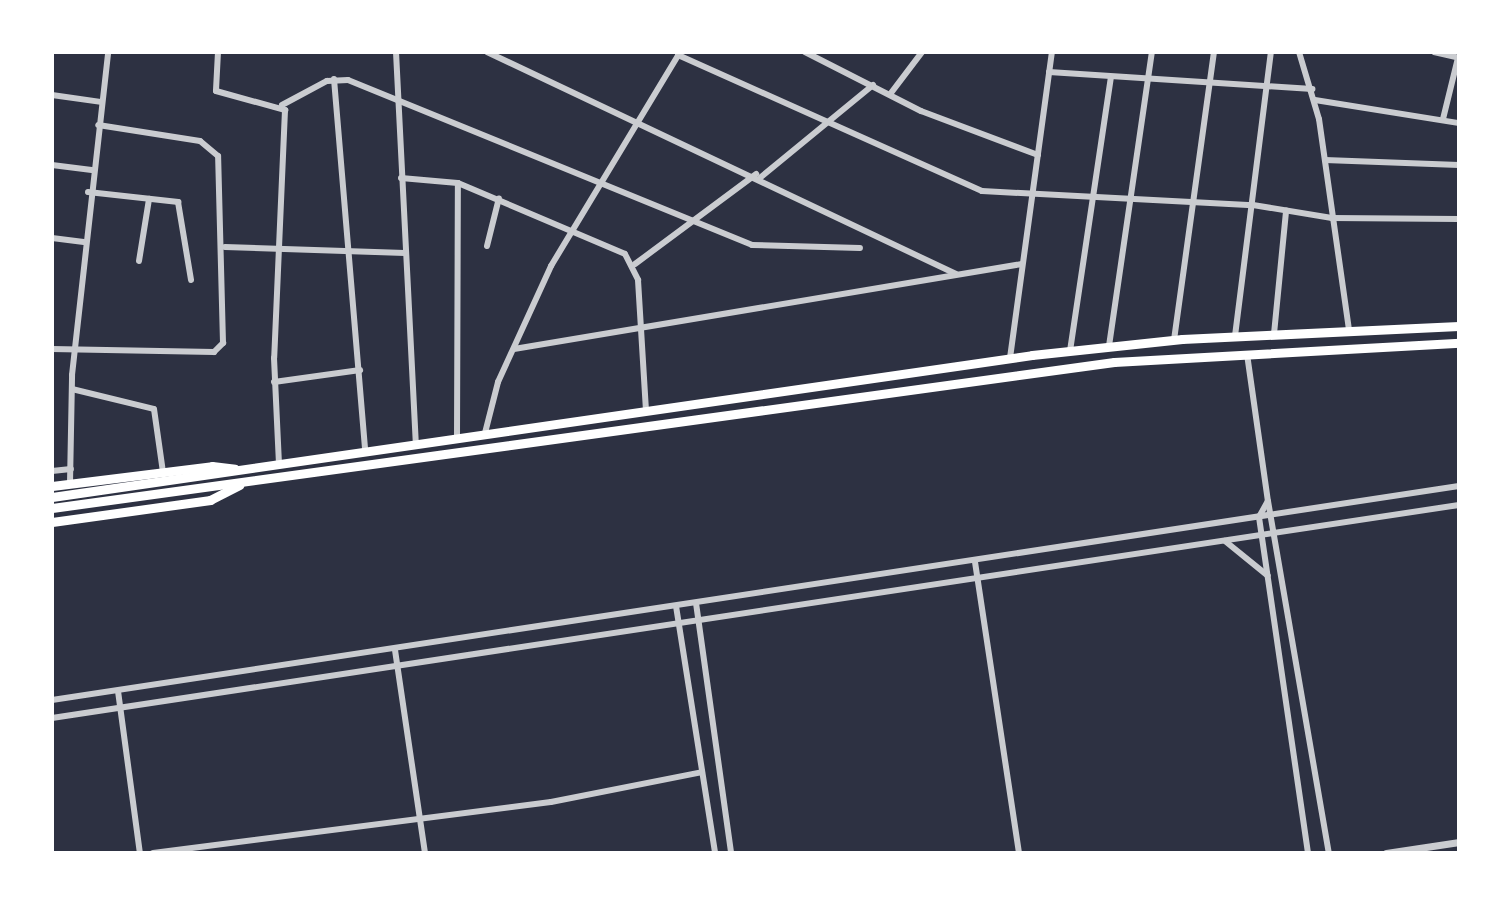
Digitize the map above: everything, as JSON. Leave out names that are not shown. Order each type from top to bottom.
[{"type":"highway","points":[[52,497],[1010,358],[1174,340],[1459,326]]},
{"type":"highway","points":[[52,508],[1035,372],[1247,354],[1459,343]]},
{"type":"highway","points":[[52,486],[163,472],[241,470]]},
{"type":"highway","points":[[52,522],[210,500],[241,483]]},
{"type":"street","points":[[70,483],[74,351],[88,192],[108,52]]},
{"type":"street","points":[[218,52],[216,91],[282,105],[334,79],[397,95],[767,248],[860,248]]},
{"type":"street","points":[[396,52],[416,444]]},
{"type":"street","points":[[487,52],[639,118],[956,274]]},
{"type":"street","points":[[805,52],[891,93],[1038,155]]},
{"type":"street","points":[[891,93],[922,52]]},
{"type":"street","points":[[1010,358],[1052,52]]},
{"type":"street","points":[[1109,346],[1152,52]]},
{"type":"street","points":[[1174,340],[1190,203],[1214,52]]},
{"type":"street","points":[[1235,336],[1271,52]]},
{"type":"street","points":[[1299,52],[1315,100],[1349,331]]},
{"type":"street","points":[[1434,52],[1458,58],[1443,119]]},
{"type":"street","points":[[485,433],[514,349],[574,228],[679,53],[966,187],[1033,197],[1253,205],[1332,218],[1459,219]]},
{"type":"street","points":[[1049,72],[1312,89]]},
{"type":"street","points":[[1070,351],[1111,77]]},
{"type":"street","points":[[334,79],[365,452]]},
{"type":"street","points":[[635,264],[831,126],[873,85]]},
{"type":"street","points":[[52,95],[101,102]]},
{"type":"street","points":[[1315,100],[1459,123]]},
{"type":"street","points":[[279,465],[274,382],[282,105]]},
{"type":"street","points":[[52,349],[219,350],[225,247],[213,149],[98,125]]},
{"type":"street","points":[[1325,160],[1459,165]]},
{"type":"street","points":[[52,165],[92,170]]},
{"type":"street","points":[[401,178],[458,183],[499,198],[574,228],[635,264]]},
{"type":"street","points":[[457,437],[458,183]]},
{"type":"street","points":[[88,192],[149,199],[181,207],[191,280]]},
{"type":"street","points":[[487,246],[499,198]]},
{"type":"street","points":[[139,261],[149,199]]},
{"type":"street","points":[[1274,334],[1286,211]]},
{"type":"street","points":[[52,238],[84,242]]},
{"type":"street","points":[[225,247],[280,244],[349,255],[405,253]]},
{"type":"street","points":[[635,264],[646,410]]},
{"type":"street","points":[[514,349],[1022,264]]},
{"type":"street","points":[[1247,354],[1268,501],[1275,514],[1329,853]]},
{"type":"street","points":[[274,382],[360,370]]},
{"type":"street","points":[[72,389],[156,411],[163,472]]},
{"type":"street","points":[[52,471],[71,469]]},
{"type":"street","points":[[52,700],[1459,486]]},
{"type":"street","points":[[1268,501],[1259,517],[1308,853]]},
{"type":"street","points":[[52,718],[679,626],[1459,505]]},
{"type":"street","points":[[1225,541],[1269,577]]},
{"type":"street","points":[[975,562],[1019,853]]},
{"type":"street","points":[[696,603],[731,853]]},
{"type":"street","points":[[676,606],[715,853]]},
{"type":"street","points":[[395,650],[425,853]]},
{"type":"street","points":[[118,691],[140,853]]},
{"type":"street","points":[[153,853],[551,802],[702,772]]},
{"type":"street","points":[[1386,853],[1459,842]]}]
